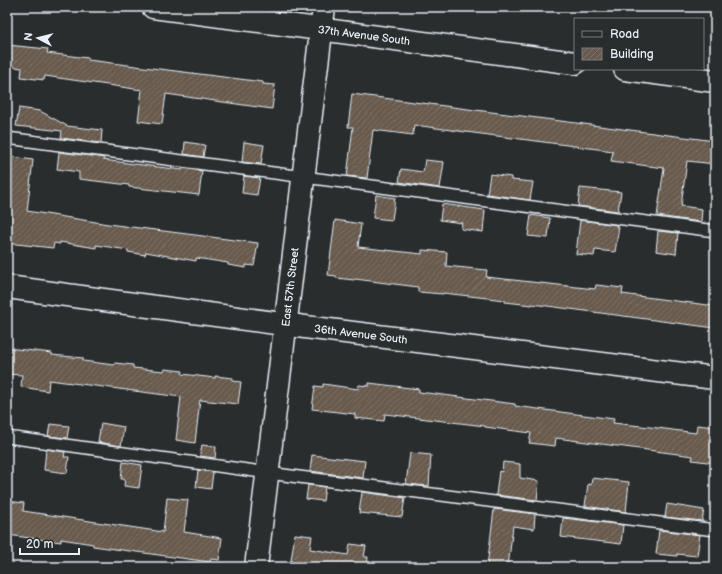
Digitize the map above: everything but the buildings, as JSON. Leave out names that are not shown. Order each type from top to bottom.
[{"type":"street","name":"37th Avenue South","points":[[152,7],[574,62]]},
{"type":"street","name":"East 57th Street","points":[[256,567],[324,7]]},
{"type":"street","points":[[632,70],[715,81]]},
{"type":"street","name":"36th Avenue South","points":[[7,287],[715,378]]},
{"type":"lane","points":[[7,138],[715,231]]},
{"type":"lane","points":[[7,437],[715,530]]}]
